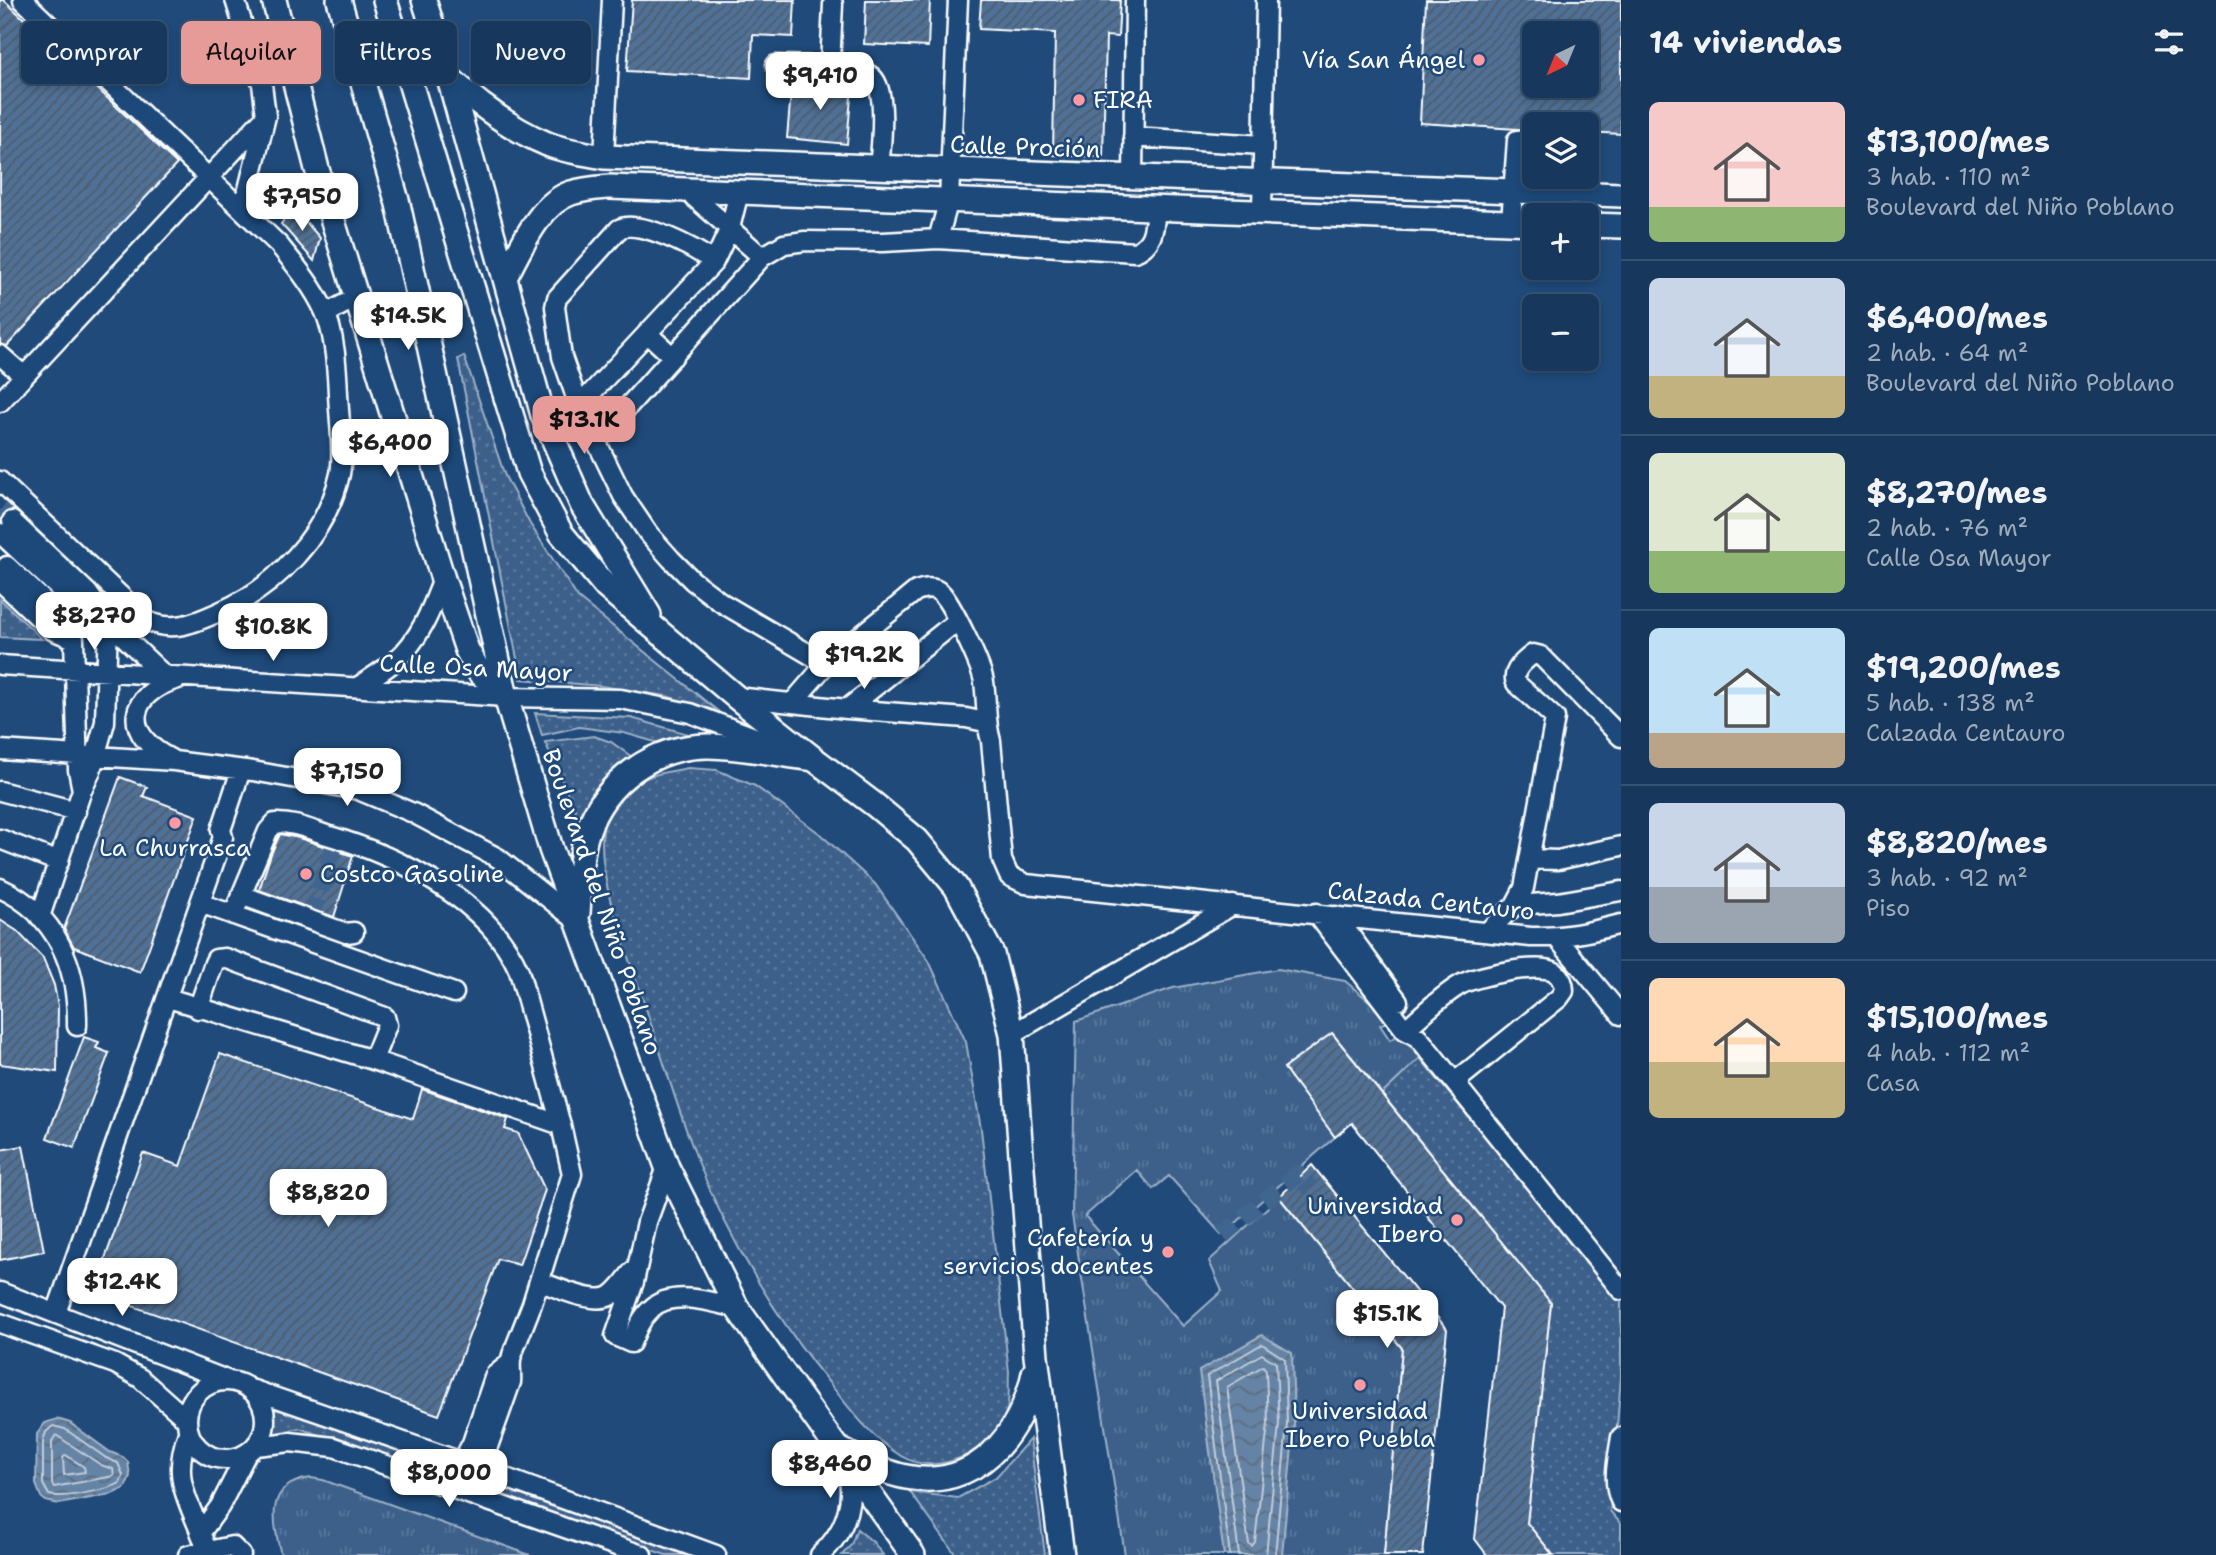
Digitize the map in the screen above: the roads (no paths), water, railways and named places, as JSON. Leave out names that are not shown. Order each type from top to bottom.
[{"type":"main road","points":[[274,0],[281,21]]},
{"type":"main road","points":[[284,0],[284,21]]},
{"type":"main road","name":"Boulevard del Niño Poblano","points":[[339,0],[398,204],[506,697],[551,849],[667,1167],[737,1308],[913,1555]]},
{"type":"main road","points":[[385,0],[529,473],[561,533],[606,587],[662,636],[917,840],[956,887],[992,954],[1012,1034],[1036,1356],[1063,1550]]},
{"type":"main road","points":[[425,0],[431,21]]},
{"type":"main road","points":[[297,84],[317,169],[467,650],[480,673],[506,697]]},
{"type":"main road","points":[[451,84],[543,415],[582,505],[662,636]]},
{"type":"main road","name":"Calle Proción","points":[[456,84],[475,101],[512,126],[547,144],[604,157],[1621,195]]},
{"type":"main road","points":[[1216,180],[1216,210]]},
{"type":"main road","points":[[505,277],[536,223],[550,207],[570,193],[609,187],[1522,222]]},
{"type":"main road","points":[[1599,225],[1621,226]]},
{"type":"main road","points":[[577,921],[584,843],[588,831],[598,808],[612,787],[639,765],[678,748],[709,746],[814,759]]},
{"type":"main road","points":[[835,1447],[874,1467],[908,1478],[932,1479],[969,1470],[983,1462],[1003,1444],[1014,1428],[1030,1393],[1036,1356]]},
{"type":"street","points":[[0,481],[146,621],[157,627],[171,628],[204,619],[236,605],[264,586],[297,554],[311,536],[328,506],[340,474],[337,366],[326,314],[309,282],[279,245],[23,0]]},
{"type":"street","points":[[235,0],[262,84],[266,116],[243,210]]},
{"type":"street","points":[[604,157],[612,0]]},
{"type":"street","points":[[938,239],[949,200],[958,0]]},
{"type":"street","points":[[1133,177],[1135,0]]},
{"type":"street","points":[[1262,212],[1266,0]]},
{"type":"street","points":[[830,66],[833,4]]},
{"type":"street","points":[[776,65],[830,66],[864,72],[873,77],[880,89],[882,131],[879,168]]},
{"type":"street","points":[[0,402],[266,116]]},
{"type":"street","points":[[1133,137],[1262,145]]},
{"type":"street","points":[[1511,222],[1517,140]]},
{"type":"street","points":[[686,190],[762,257]]},
{"type":"street","points":[[579,406],[714,262],[730,228],[739,192]]},
{"type":"street","points":[[597,441],[762,257],[783,244],[805,241],[883,242],[938,239],[1135,251],[1145,248],[1149,242],[1156,208]]},
{"type":"street","points":[[714,262],[672,239],[634,226],[618,229],[557,298],[555,307],[562,358],[579,406],[623,496],[670,559],[722,603],[826,664]]},
{"type":"street","points":[[326,314],[344,304]]},
{"type":"street","points":[[647,333],[673,357]]},
{"type":"street","points":[[0,355],[24,376]]},
{"type":"street","points":[[6,527],[165,676]]},
{"type":"street","points":[[3,573],[52,629],[74,639],[74,670],[87,755],[76,811],[40,917]]},
{"type":"street","points":[[359,686],[397,660],[416,636],[428,616],[443,579]]},
{"type":"street","points":[[737,697],[985,722],[984,680],[957,621],[942,594],[934,588],[916,591],[826,664],[793,702]]},
{"type":"street","points":[[847,709],[957,621]]},
{"type":"street","points":[[87,755],[105,722],[108,622]]},
{"type":"street","points":[[1487,932],[1515,905],[1524,888],[1555,718],[1516,682],[1515,671],[1529,657],[1537,654],[1621,737]]},
{"type":"street","name":"Calle Osa Mayor","points":[[0,665],[506,697],[621,699],[690,713],[814,759]]},
{"type":"street","points":[[174,761],[157,751],[141,736],[136,715],[142,700],[149,692],[185,677]]},
{"type":"street","name":"Calzada Centauro","points":[[985,722],[990,741],[1002,860],[1009,876],[1026,884],[1558,938],[1584,935],[1621,924]]},
{"type":"street","points":[[0,750],[174,761],[247,770],[358,790],[413,813],[498,858],[577,921]]},
{"type":"street","points":[[56,1313],[168,999],[223,837],[221,830],[247,770]]},
{"type":"street","points":[[0,792],[76,811]]},
{"type":"street","points":[[233,915],[268,831],[275,823],[285,822],[389,858],[453,894],[500,937],[519,971],[572,1174],[539,1281],[509,1363],[495,1375],[472,1443],[462,1462]]},
{"type":"street","points":[[0,838],[59,862]]},
{"type":"street","points":[[1530,859],[1558,860],[1621,846]]},
{"type":"street","points":[[0,888],[19,899],[40,917],[63,949],[72,972],[77,999],[77,1026]]},
{"type":"street","points":[[1515,905],[1558,902],[1621,891]]},
{"type":"street","points":[[241,895],[345,933],[354,932]]},
{"type":"street","points":[[200,903],[454,993]]},
{"type":"street","points":[[1012,1034],[1233,905]]},
{"type":"street","points":[[1317,913],[1621,1290]]},
{"type":"street","points":[[1336,916],[1412,1030]]},
{"type":"street","points":[[1558,938],[1621,1016]]},
{"type":"street","points":[[198,1009],[216,959],[225,958],[382,1015],[387,1025],[373,1060]]},
{"type":"street","points":[[1412,1030],[1460,985],[1471,980],[1504,972],[1540,968],[1556,973],[1564,983],[1564,991],[1559,998],[1455,1082]]},
{"type":"street","points":[[168,999],[373,1060],[561,1125]]},
{"type":"street","points":[[667,1167],[647,1222],[628,1300],[623,1339],[661,1301],[703,1300],[737,1308]]},
{"type":"street","points":[[539,1281],[563,1291],[605,1298],[614,1294],[637,1265]]},
{"type":"street","points":[[0,1292],[248,1388],[462,1462],[716,1555]]},
{"type":"street","points":[[0,1324],[115,1364],[140,1378],[187,1426],[201,1452],[212,1457],[235,1459],[251,1450],[290,1442],[334,1447],[642,1555]]},
{"type":"street","points":[[480,1469],[511,1382],[513,1370],[509,1363]]},
{"type":"street","points":[[207,1552],[202,1531],[186,1499],[180,1472],[183,1447],[191,1402],[203,1388],[220,1381],[229,1381]]},
{"type":"street","points":[[202,1531],[220,1506],[265,1426],[265,1415],[256,1395],[248,1388]]},
{"type":"street","points":[[1621,1437],[1615,1475],[1617,1494],[1621,1502]]},
{"type":"street","points":[[820,1555],[837,1537],[848,1515],[850,1491],[845,1467],[835,1447]]},
{"type":"street","points":[[188,1555],[232,1546],[241,1555]]},
{"type":"water","points":[[1262,1335],[1292,1353],[1294,1424],[1282,1555],[1224,1555],[1199,1371]]},
{"type":"water","points":[[57,1419],[70,1423],[128,1462],[130,1476],[125,1488],[112,1494],[59,1504],[41,1497],[36,1484],[37,1434],[45,1423]]},
{"type":"tunnel","points":[[0,510],[12,521]]},
{"type":"tunnel","points":[[311,916],[335,843]]},
{"type":"tunnel","points":[[1222,1235],[1298,1174],[1310,1188]]},
{"type":"place","name":"Vía San Ángel","points":[[1479,60]]},
{"type":"place","name":"FIRA","points":[[1079,100]]},
{"type":"place","name":"La Churrasca","points":[[175,823]]},
{"type":"place","name":"Costco Gasoline","points":[[306,874]]},
{"type":"place","name":"Universidad Ibero","points":[[1457,1220]]},
{"type":"place","name":"Cafetería y servicios docentes","points":[[1168,1252]]},
{"type":"place","name":"Universidad Ibero Puebla","points":[[1360,1385]]}]
